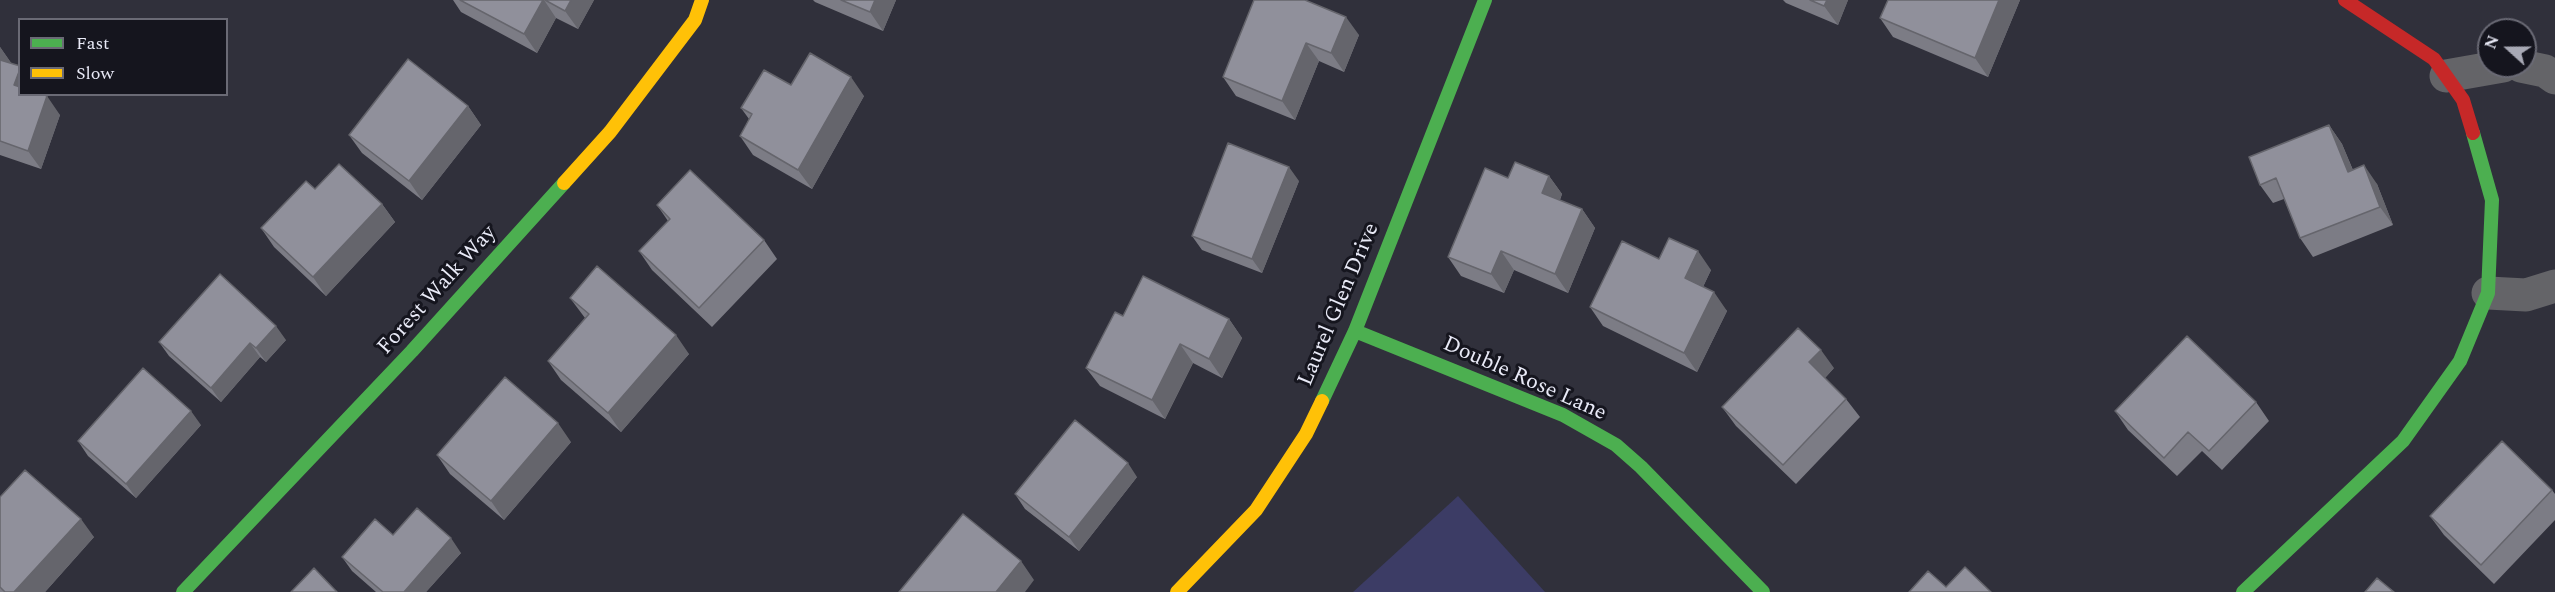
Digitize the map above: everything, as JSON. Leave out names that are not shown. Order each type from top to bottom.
[{"type":"street","name":"Forest Walk Way","points":[[183,592],[412,351],[610,132],[694,21],[702,0]]},
{"type":"street","name":"Laurel Glen Drive","points":[[1177,592],[1262,501],[1306,434],[1355,331],[1485,0]]},
{"type":"street","points":[[2243,592],[2403,441],[2460,361],[2488,293],[2492,201],[2463,100],[2434,59],[2345,0]]},
{"type":"street","points":[[2537,69],[2545,71],[2555,78]]},
{"type":"street","points":[[2446,76],[2477,71]]},
{"type":"street","points":[[2488,293],[2526,295],[2555,286]]},
{"type":"street","name":"Double Rose Lane","points":[[1355,331],[1563,415],[1616,445],[1641,467],[1763,592]]},
{"type":"shaded area","points":[[1458,496],[1545,592],[1353,592]]},
{"type":"building","points":[[460,0],[543,0],[524,34]]},
{"type":"building","points":[[545,0],[571,0],[565,11]]},
{"type":"building","points":[[841,0],[875,0],[870,12]]},
{"type":"building","points":[[1254,0],[1305,0],[1346,17],[1331,53],[1306,43],[1282,101],[1223,77]]},
{"type":"building","points":[[1810,0],[1827,0],[1824,6]]},
{"type":"building","points":[[1888,0],[1999,0],[1975,58],[1880,18]]},
{"type":"building","points":[[810,53],[851,77],[798,170],[740,136],[752,114],[741,108],[764,70],[791,85]]},
{"type":"building","points":[[408,59],[468,106],[409,181],[349,135]]},
{"type":"building","points":[[0,60],[18,65],[14,85],[18,86],[18,96],[47,96],[28,151],[0,141]]},
{"type":"building","points":[[2329,125],[2348,172],[2364,165],[2380,207],[2300,238],[2276,178],[2260,185],[2249,157]]},
{"type":"building","points":[[1228,143],[1289,167],[1252,259],[1192,236]]},
{"type":"building","points":[[1515,162],[1549,176],[1542,193],[1582,209],[1555,274],[1501,251],[1491,274],[1448,257],[1485,168],[1508,178]]},
{"type":"building","points":[[339,164],[382,204],[313,277],[261,228],[306,181],[315,189]]},
{"type":"building","points":[[690,170],[764,240],[699,308],[639,251],[670,219],[657,205]]},
{"type":"building","points":[[1669,238],[1698,251],[1685,278],[1714,292],[1684,353],[1590,307],[1622,241],[1659,259]]},
{"type":"building","points":[[597,266],[676,335],[608,413],[548,361],[589,314],[570,298]]},
{"type":"building","points":[[220,274],[276,326],[256,348],[250,343],[211,388],[159,342]]},
{"type":"building","points":[[1143,276],[1229,319],[1209,359],[1180,344],[1152,400],[1086,368],[1115,312],[1123,316]]},
{"type":"building","points":[[1798,328],[1821,350],[1809,362],[1846,399],[1783,465],[1722,407]]},
{"type":"building","points":[[2187,336],[2256,402],[2209,451],[2188,432],[2164,458],[2115,411]]},
{"type":"building","points":[[143,368],[191,411],[126,484],[78,441]]},
{"type":"building","points":[[505,377],[558,423],[491,501],[437,455]]},
{"type":"building","points":[[1075,420],[1128,463],[1069,537],[1015,494]]},
{"type":"building","points":[[2502,441],[2552,490],[2481,565],[2430,516]]},
{"type":"building","points":[[25,470],[81,519],[14,592],[5,592],[0,587],[0,497]]},
{"type":"building","points":[[417,508],[451,538],[404,592],[383,592],[342,557],[375,519],[393,535]]},
{"type":"building","points":[[963,514],[1021,561],[996,592],[899,592]]},
{"type":"building","points":[[1965,567],[1991,592],[1909,592],[1928,571],[1946,587]]},
{"type":"building","points":[[314,568],[337,592],[291,592]]},
{"type":"building","points":[[2377,578],[2394,592],[2365,592]]},
{"type":"traffic: fast","points":[[1322,401],[1355,331],[1485,0]]},
{"type":"traffic: fast","points":[[2243,592],[2403,441],[2460,361],[2488,293],[2492,200],[2473,133]]},
{"type":"traffic: fast","points":[[183,592],[412,351],[564,183]]},
{"type":"traffic: fast","points":[[1355,331],[1563,415],[1616,445],[1641,467],[1763,592]]},
{"type":"traffic: slow","points":[[564,183],[610,132],[695,20],[702,0]]},
{"type":"traffic: slow","points":[[1177,592],[1256,510],[1306,434],[1322,401]]},
{"type":"traffic: jam","points":[[2345,0],[2434,59],[2463,100],[2473,133]]}]
